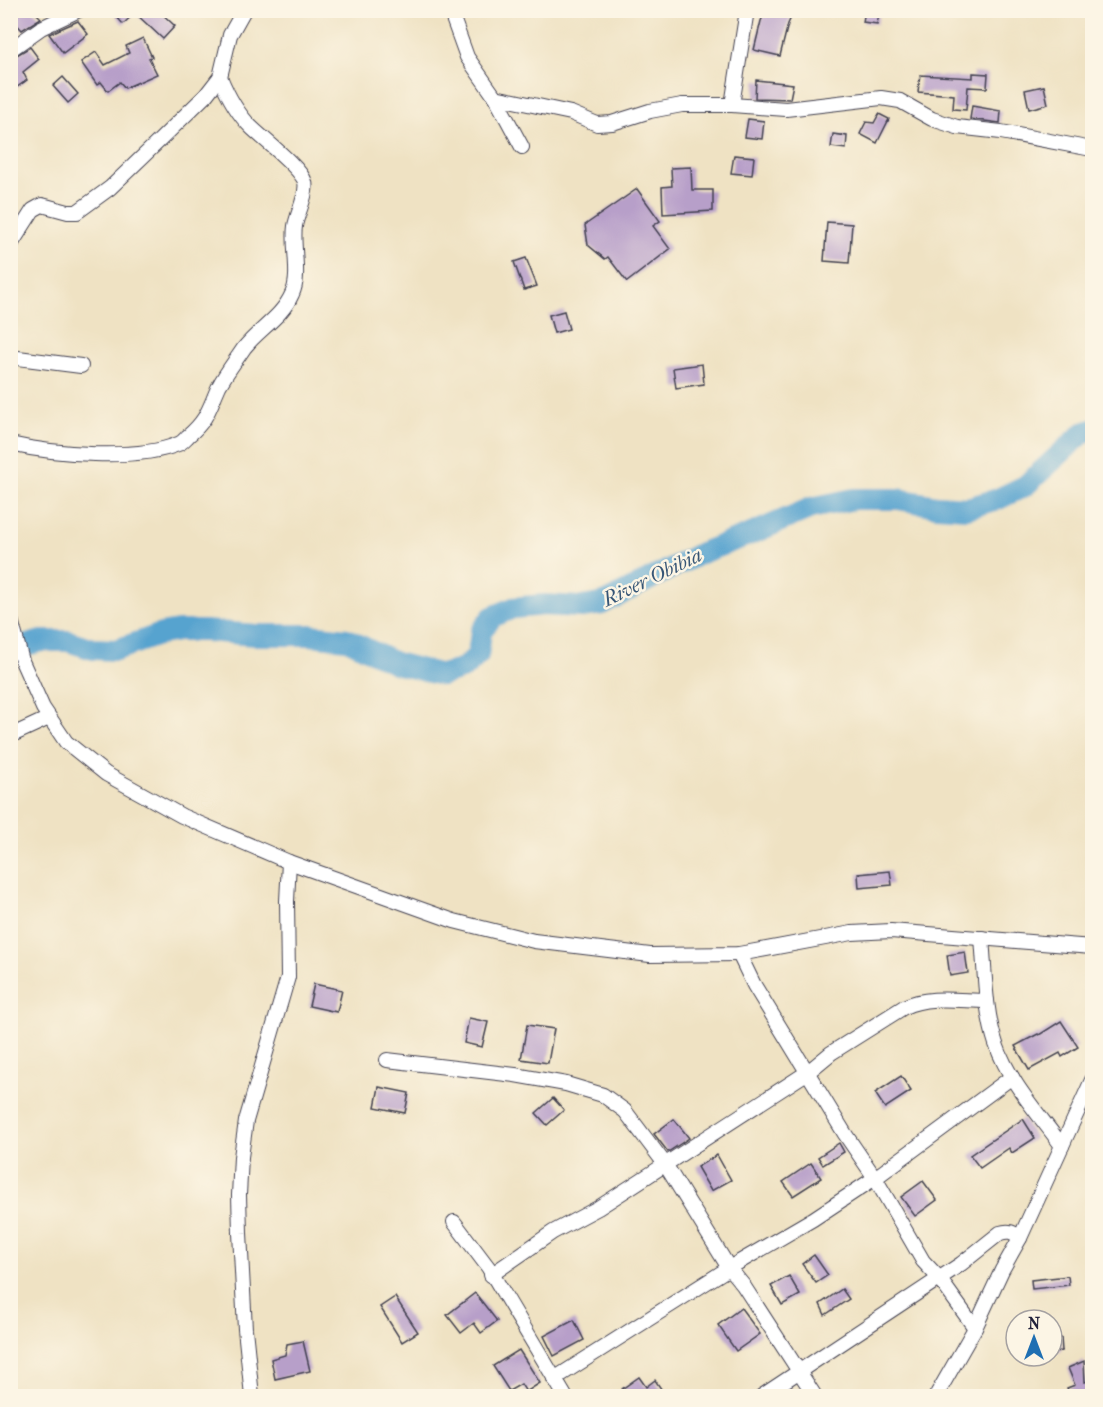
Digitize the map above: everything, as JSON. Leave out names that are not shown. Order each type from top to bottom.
[{"type":"street","points":[[10,50],[41,28],[79,10]]},
{"type":"street","points":[[10,246],[33,210],[42,205],[77,212],[110,188],[206,95],[220,77],[230,35],[244,10]]},
{"type":"street","points":[[450,10],[467,57],[495,97],[522,147]]},
{"type":"street","points":[[732,105],[747,10]]},
{"type":"street","points":[[10,444],[27,448],[89,454],[149,451],[179,444],[207,416],[220,385],[244,348],[283,310],[294,291],[295,229],[305,180],[277,150],[249,126],[229,97],[220,77]]},
{"type":"street","points":[[495,97],[571,113],[597,124],[612,123],[650,111],[682,105],[732,105],[786,109],[881,98],[900,101],[932,118],[957,127],[1001,132],[1092,149]]},
{"type":"street","points":[[10,357],[81,366]]},
{"type":"street","points":[[12,622],[22,661],[49,718],[66,742],[106,774],[182,816],[289,862],[454,921],[534,941],[650,955],[739,954],[852,933],[891,931],[1092,947]]},
{"type":"street","points":[[10,736],[49,718]]},
{"type":"street","points":[[252,1396],[245,1329],[240,1233],[241,1157],[246,1121],[288,976],[289,862]]},
{"type":"street","points":[[982,938],[987,1001],[996,1044],[1012,1077],[1062,1146]]},
{"type":"street","points":[[739,954],[754,985],[845,1134],[875,1178],[923,1261],[939,1278],[975,1328]]},
{"type":"street","points":[[491,1275],[553,1232],[598,1208],[808,1072],[860,1034],[916,1001],[930,999],[987,1001]]},
{"type":"street","points":[[387,1060],[515,1075],[566,1084],[603,1095],[625,1111],[665,1164],[729,1268],[815,1396]]},
{"type":"street","points":[[554,1379],[729,1268],[813,1220],[875,1178],[1012,1077]]},
{"type":"street","points":[[936,1396],[975,1328],[1020,1238],[1092,1080]]},
{"type":"street","points":[[454,1222],[488,1267],[565,1396]]},
{"type":"street","points":[[762,1396],[961,1264],[1000,1233],[1014,1232],[1020,1238]]},
{"type":"building","points":[[10,10],[33,10],[41,18],[22,30],[10,17]]},
{"type":"building","points":[[123,10],[158,10],[175,26],[163,39],[135,13],[123,24],[116,16]]},
{"type":"building","points":[[766,10],[787,10],[793,13],[780,56],[754,50]]},
{"type":"building","points":[[865,10],[880,10],[877,24],[863,22]]},
{"type":"building","points":[[78,21],[88,34],[63,53],[49,34]]},
{"type":"building","points":[[143,38],[157,74],[125,88],[120,82],[108,91],[101,82],[97,85],[81,62],[96,52],[105,65],[129,53],[126,46]]},
{"type":"building","points":[[30,47],[39,59],[23,72],[27,80],[10,92],[10,59]]},
{"type":"building","points":[[973,73],[988,74],[987,88],[968,87],[966,110],[953,109],[954,95],[918,92],[920,75],[973,78]]},
{"type":"building","points":[[63,77],[78,94],[68,103],[53,86]]},
{"type":"building","points":[[756,80],[793,84],[790,99],[755,98]]},
{"type":"building","points":[[1044,86],[1048,104],[1029,109],[1025,90]]},
{"type":"building","points":[[972,106],[1001,111],[1000,123],[970,119]]},
{"type":"building","points":[[879,114],[889,119],[877,143],[860,134],[866,122],[874,123]]},
{"type":"building","points":[[748,119],[764,121],[762,139],[745,137]]},
{"type":"building","points":[[833,134],[847,136],[846,149],[831,147]]},
{"type":"building","points":[[734,155],[754,157],[752,175],[731,173]]},
{"type":"building","points":[[691,167],[692,190],[713,190],[713,211],[663,214],[662,187],[672,186],[671,168]]},
{"type":"building","points":[[637,189],[660,221],[653,226],[670,249],[627,282],[608,257],[605,259],[588,245],[585,225]]},
{"type":"building","points":[[827,222],[852,224],[849,263],[824,261]]},
{"type":"building","points":[[526,258],[537,286],[524,290],[514,262]]},
{"type":"building","points":[[564,311],[569,329],[554,333],[549,315]]},
{"type":"building","points":[[702,364],[704,384],[676,388],[673,368]]},
{"type":"building","points":[[890,871],[892,885],[859,888],[858,874]]},
{"type":"building","points":[[965,952],[968,973],[950,976],[947,955]]},
{"type":"building","points":[[314,984],[342,990],[337,1012],[309,1006]]},
{"type":"building","points":[[469,1018],[488,1022],[482,1047],[464,1043]]},
{"type":"building","points":[[1061,1021],[1078,1047],[1062,1057],[1060,1053],[1029,1070],[1015,1046]]},
{"type":"building","points":[[527,1025],[554,1029],[548,1063],[521,1059]]},
{"type":"building","points":[[901,1076],[911,1091],[885,1108],[875,1093]]},
{"type":"building","points":[[379,1087],[409,1093],[405,1113],[375,1107]]},
{"type":"building","points":[[553,1098],[564,1110],[547,1125],[536,1113]]},
{"type":"building","points":[[674,1119],[689,1138],[668,1152],[654,1134]]},
{"type":"building","points":[[1023,1119],[1035,1138],[1012,1153],[1009,1148],[980,1168],[970,1155]]},
{"type":"building","points":[[839,1143],[844,1152],[823,1165],[818,1157]]},
{"type":"building","points":[[717,1155],[731,1180],[711,1191],[697,1167]]},
{"type":"building","points":[[811,1163],[821,1178],[793,1196],[783,1182]]},
{"type":"building","points":[[923,1181],[937,1200],[915,1216],[901,1197]]},
{"type":"building","points":[[814,1255],[828,1275],[816,1283],[802,1264]]},
{"type":"building","points":[[789,1276],[800,1295],[782,1305],[771,1286]]},
{"type":"building","points":[[1068,1276],[1069,1285],[1032,1289],[1031,1280]]},
{"type":"building","points":[[842,1289],[849,1299],[825,1315],[820,1304]]},
{"type":"building","points":[[475,1293],[497,1321],[481,1333],[474,1323],[461,1333],[447,1315]]},
{"type":"building","points":[[395,1297],[418,1332],[402,1342],[380,1307]]},
{"type":"building","points":[[741,1308],[760,1334],[736,1351],[718,1325]]},
{"type":"building","points":[[574,1320],[584,1340],[554,1356],[544,1336]]},
{"type":"building","points":[[303,1341],[310,1371],[275,1379],[271,1359],[285,1355],[287,1344]]},
{"type":"building","points":[[519,1350],[540,1383],[526,1392],[521,1384],[509,1391],[493,1366]]},
{"type":"building","points":[[1084,1361],[1085,1382],[1092,1380],[1092,1394],[1070,1396],[1067,1388],[1075,1385],[1068,1368]]},
{"type":"building","points":[[639,1377],[646,1387],[655,1380],[666,1396],[627,1396],[622,1389]]},
{"type":"waterway","name":"River Obibia","points":[[10,650],[41,641],[68,641],[93,649],[116,650],[161,634],[178,631],[310,635],[347,639],[395,663],[442,675],[464,668],[478,655],[481,632],[492,617],[513,608],[543,605],[582,607],[602,604],[701,553],[811,508],[854,499],[898,499],[937,506],[967,508],[998,499],[1025,486],[1083,433],[1092,430]]}]
